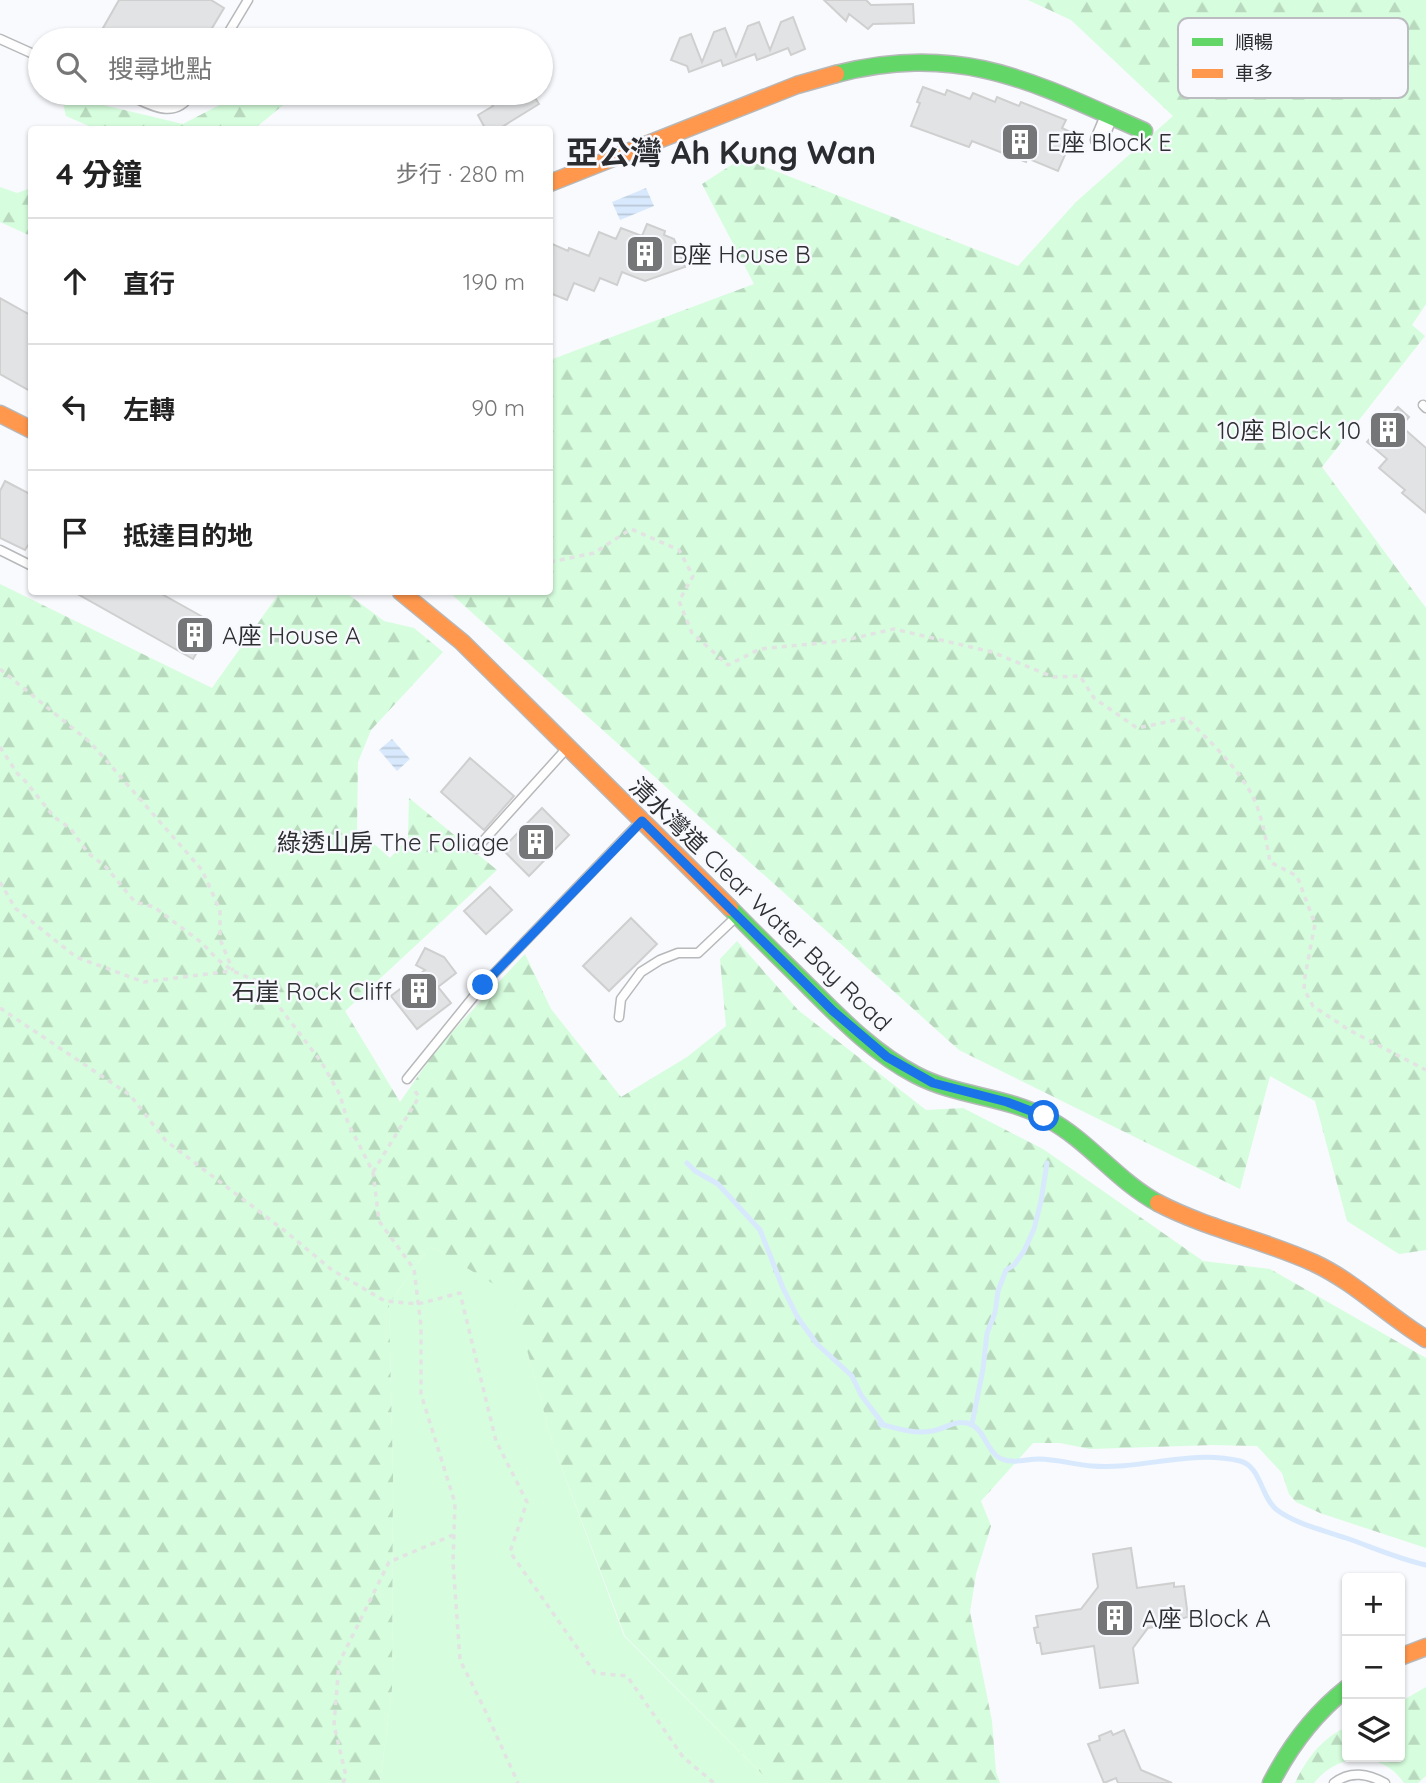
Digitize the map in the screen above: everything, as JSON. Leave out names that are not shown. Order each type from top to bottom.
[{"type":"main road","points":[[553,182],[797,85],[847,70],[887,63],[936,61],[1001,72],[1040,85],[1144,131]]},
{"type":"main road","points":[[0,414],[28,428]]},
{"type":"main road","name":"清水灣道 Clear Water Bay Road","points":[[405,595],[462,642],[852,1029],[903,1067],[939,1085],[1007,1102],[1044,1116],[1077,1136],[1130,1184],[1161,1205],[1317,1265],[1343,1280],[1388,1315],[1426,1339]]},
{"type":"main road","points":[[1405,1655],[1426,1647]]},
{"type":"main road","points":[[1271,1783],[1296,1741],[1315,1717],[1342,1693]]},
{"type":"street","points":[[1098,140],[1109,116]]},
{"type":"lane","points":[[231,28],[248,0]]},
{"type":"lane","points":[[0,39],[28,52]]},
{"type":"lane","points":[[152,105],[172,110],[181,105]]},
{"type":"lane","points":[[0,550],[28,564]]},
{"type":"lane","points":[[476,849],[568,747]]},
{"type":"lane","points":[[407,1079],[483,985],[642,821]]},
{"type":"lane","points":[[619,1017],[621,999],[641,972],[678,953],[698,953],[737,916]]},
{"type":"lane","points":[[1335,1783],[1353,1774],[1370,1775],[1385,1783]]},
{"type":"path","points":[[553,561],[594,553],[631,529],[678,550],[693,576],[679,601],[692,634],[727,665],[760,649],[841,640],[894,629],[992,652],[1053,677],[1080,676],[1094,698],[1137,728],[1186,718],[1232,767],[1251,794],[1270,862],[1297,876],[1315,924],[1304,989],[1313,1006],[1349,1030],[1426,1070]]},
{"type":"path","points":[[0,669],[91,743],[202,870],[220,910],[220,939],[233,971]]},
{"type":"path","points":[[0,747],[17,774],[54,817],[69,828],[88,853],[106,867],[135,902],[154,907],[202,943],[233,971],[257,981],[321,1063],[341,1095],[348,1123],[373,1172],[379,1220],[414,1269],[421,1326],[421,1394],[455,1503],[453,1535],[460,1660],[517,1783]]},
{"type":"path","points":[[0,882],[15,908],[76,957],[144,982],[233,971]]},
{"type":"path","points":[[0,1008],[130,1095],[166,1141],[332,1270],[385,1301],[418,1304],[460,1293],[496,1441],[527,1502],[510,1552],[596,1673],[627,1676],[683,1757],[714,1783]]},
{"type":"path","points":[[373,1172],[419,1097],[407,1079]]},
{"type":"path","points":[[343,1783],[346,1776],[334,1725],[340,1663],[389,1562],[453,1535]]},
{"type":"green space","points":[[1028,0],[1426,0],[1426,304],[1412,325],[1425,336],[1322,467],[1426,608],[1426,1250],[1399,1254],[1347,1221],[1315,1101],[1270,1076],[1240,1189],[959,1050],[452,595],[553,595],[553,359],[754,284],[702,184],[742,158],[1018,266],[1076,202],[1173,116],[1071,20]]},
{"type":"green space","points":[[63,105],[103,105],[183,124],[219,105],[283,105],[258,126],[89,126],[66,116]]},
{"type":"green space","points":[[0,187],[17,193],[28,189],[28,235],[0,222]]},
{"type":"green space","points":[[0,584],[212,688],[278,595],[349,595],[384,621],[414,628],[443,652],[371,730],[358,762],[357,829],[390,858],[408,838],[409,798],[497,870],[345,1011],[400,1102],[439,1046],[525,954],[551,1009],[621,1097],[687,1057],[726,1026],[720,959],[737,941],[798,1010],[926,1110],[963,1108],[1043,1149],[1203,1261],[1270,1269],[1426,1358],[1426,1548],[1320,1513],[1296,1502],[1289,1494],[1282,1473],[1257,1446],[1090,1449],[1060,1443],[1033,1443],[981,1501],[991,1526],[976,1574],[970,1612],[992,1721],[996,1772],[1000,1783],[768,1783],[625,1636],[553,1445],[512,1295],[430,1246],[389,1304],[393,1475],[392,1689],[380,1783],[0,1783]]},
{"type":"green space","points":[[430,1246],[512,1294],[553,1445],[624,1636],[768,1783],[380,1783],[392,1689],[393,1475],[389,1304]]},
{"type":"green space","points":[[1426,1687],[1426,1776],[1418,1783],[1404,1783],[1395,1772],[1375,1762],[1405,1762],[1405,1699]]},
{"type":"green space","points":[[1342,1729],[1342,1762],[1345,1762],[1324,1773],[1314,1783],[1295,1783],[1316,1750]]},
{"type":"water","points":[[646,188],[654,206],[620,220],[612,202]]},
{"type":"water","points":[[392,739],[410,759],[397,771],[379,750]]},
{"type":"building","points":[[119,0],[211,0],[224,8],[212,28],[103,28]]},
{"type":"building","points":[[824,0],[866,0],[871,5],[913,4],[914,23],[873,24],[868,29],[849,14],[846,21]]},
{"type":"building","points":[[793,17],[805,49],[791,55],[788,48],[757,60],[755,54],[723,66],[721,60],[689,72],[687,66],[671,60],[680,38],[691,34],[702,62],[714,32],[725,28],[736,56],[748,26],[759,22],[770,50],[781,22]]},
{"type":"building","points":[[923,87],[945,95],[947,90],[970,99],[973,93],[995,102],[997,97],[1019,106],[1021,102],[1066,120],[1062,128],[1074,134],[1058,171],[972,141],[969,147],[911,126]]},
{"type":"building","points":[[537,105],[503,126],[484,126],[478,115],[493,106]]},
{"type":"building","points":[[647,224],[665,231],[664,235],[674,239],[685,267],[645,281],[622,272],[617,285],[600,278],[594,291],[574,283],[567,300],[553,294],[553,244],[589,256],[599,232],[616,239],[621,228],[642,236]]},
{"type":"building","points":[[0,298],[28,314],[28,390],[0,374]]},
{"type":"building","points":[[1398,407],[1409,417],[1401,426],[1426,448],[1426,513],[1402,493],[1405,490],[1379,468],[1387,459],[1367,442]]},
{"type":"building","points":[[5,481],[28,493],[28,545],[25,550],[0,538],[0,491]]},
{"type":"building","points":[[79,595],[163,595],[210,621],[204,630],[209,632],[193,659]]},
{"type":"building","points":[[470,758],[514,796],[484,830],[441,792]]},
{"type":"building","name":"綠透山房 The Foliage","points":[[542,808],[569,835],[529,876],[502,849]]},
{"type":"building","points":[[490,887],[512,910],[486,934],[464,911]]},
{"type":"building","points":[[631,918],[657,944],[609,991],[583,966]]},
{"type":"building","name":"石崖 Rock Cliff","points":[[425,948],[444,957],[456,973],[438,987],[451,1003],[417,1029],[391,996],[425,970],[416,965]]},
{"type":"building","name":"A座 Block A","points":[[1131,1548],[1137,1588],[1174,1583],[1174,1587],[1184,1586],[1188,1617],[1179,1619],[1180,1623],[1148,1628],[1133,1648],[1138,1683],[1100,1688],[1094,1646],[1042,1654],[1034,1628],[1038,1627],[1036,1616],[1081,1609],[1098,1587],[1093,1554]]},
{"type":"building","points":[[1124,1730],[1141,1770],[1172,1783],[1118,1783],[1116,1778],[1104,1783],[1088,1744],[1100,1740],[1099,1736],[1111,1731],[1113,1735]]},
{"type":"waterway","points":[[687,1163],[695,1171],[718,1184],[760,1230],[798,1318],[817,1344],[852,1376],[861,1395],[883,1424]]},
{"type":"waterway","points":[[972,1424],[987,1333],[995,1313],[998,1291],[1006,1270],[1014,1265],[1024,1251],[1034,1229],[1047,1163]]},
{"type":"waterway","points":[[880,1424],[925,1432],[967,1423],[981,1433],[998,1457],[1008,1461],[1046,1459],[1110,1466],[1203,1457],[1240,1461],[1252,1469],[1267,1498],[1284,1515],[1426,1565]]},
{"type":"traffic: fast","points":[[836,74],[881,65],[959,65],[1031,83],[1144,131]]},
{"type":"traffic: fast","points":[[730,908],[847,1024],[901,1067],[932,1082],[1032,1111],[1048,1119],[1077,1138],[1129,1184],[1158,1203]]},
{"type":"traffic: fast","points":[[1271,1783],[1304,1731],[1342,1693]]},
{"type":"traffic: slow","points":[[553,182],[797,85],[836,74]]},
{"type":"traffic: slow","points":[[0,414],[28,428]]},
{"type":"traffic: slow","points":[[405,595],[462,642],[730,908]]},
{"type":"traffic: slow","points":[[1158,1203],[1196,1220],[1314,1263],[1343,1280],[1426,1339]]},
{"type":"traffic: slow","points":[[1405,1655],[1426,1647]]},
{"type":"place","name":"E座 Block E","points":[[1020,142]]},
{"type":"place","name":"B座 House B","points":[[645,254]]},
{"type":"place","name":"10座 Block 10","points":[[1388,430]]},
{"type":"place","name":"A座 House A","points":[[195,635]]},
{"type":"place","name":"綠透山房 The Foliage","points":[[536,842]]},
{"type":"place","name":"石崖 Rock Cliff","points":[[419,991]]},
{"type":"place","name":"A座 Block A","points":[[1115,1618]]},
{"type":"district","name":"亞公灣 Ah Kung Wan","points":[[721,152]]},
{"type":"route","points":[[483,985],[642,821],[833,1011],[887,1057],[933,1083],[994,1098],[1044,1116]]}]
